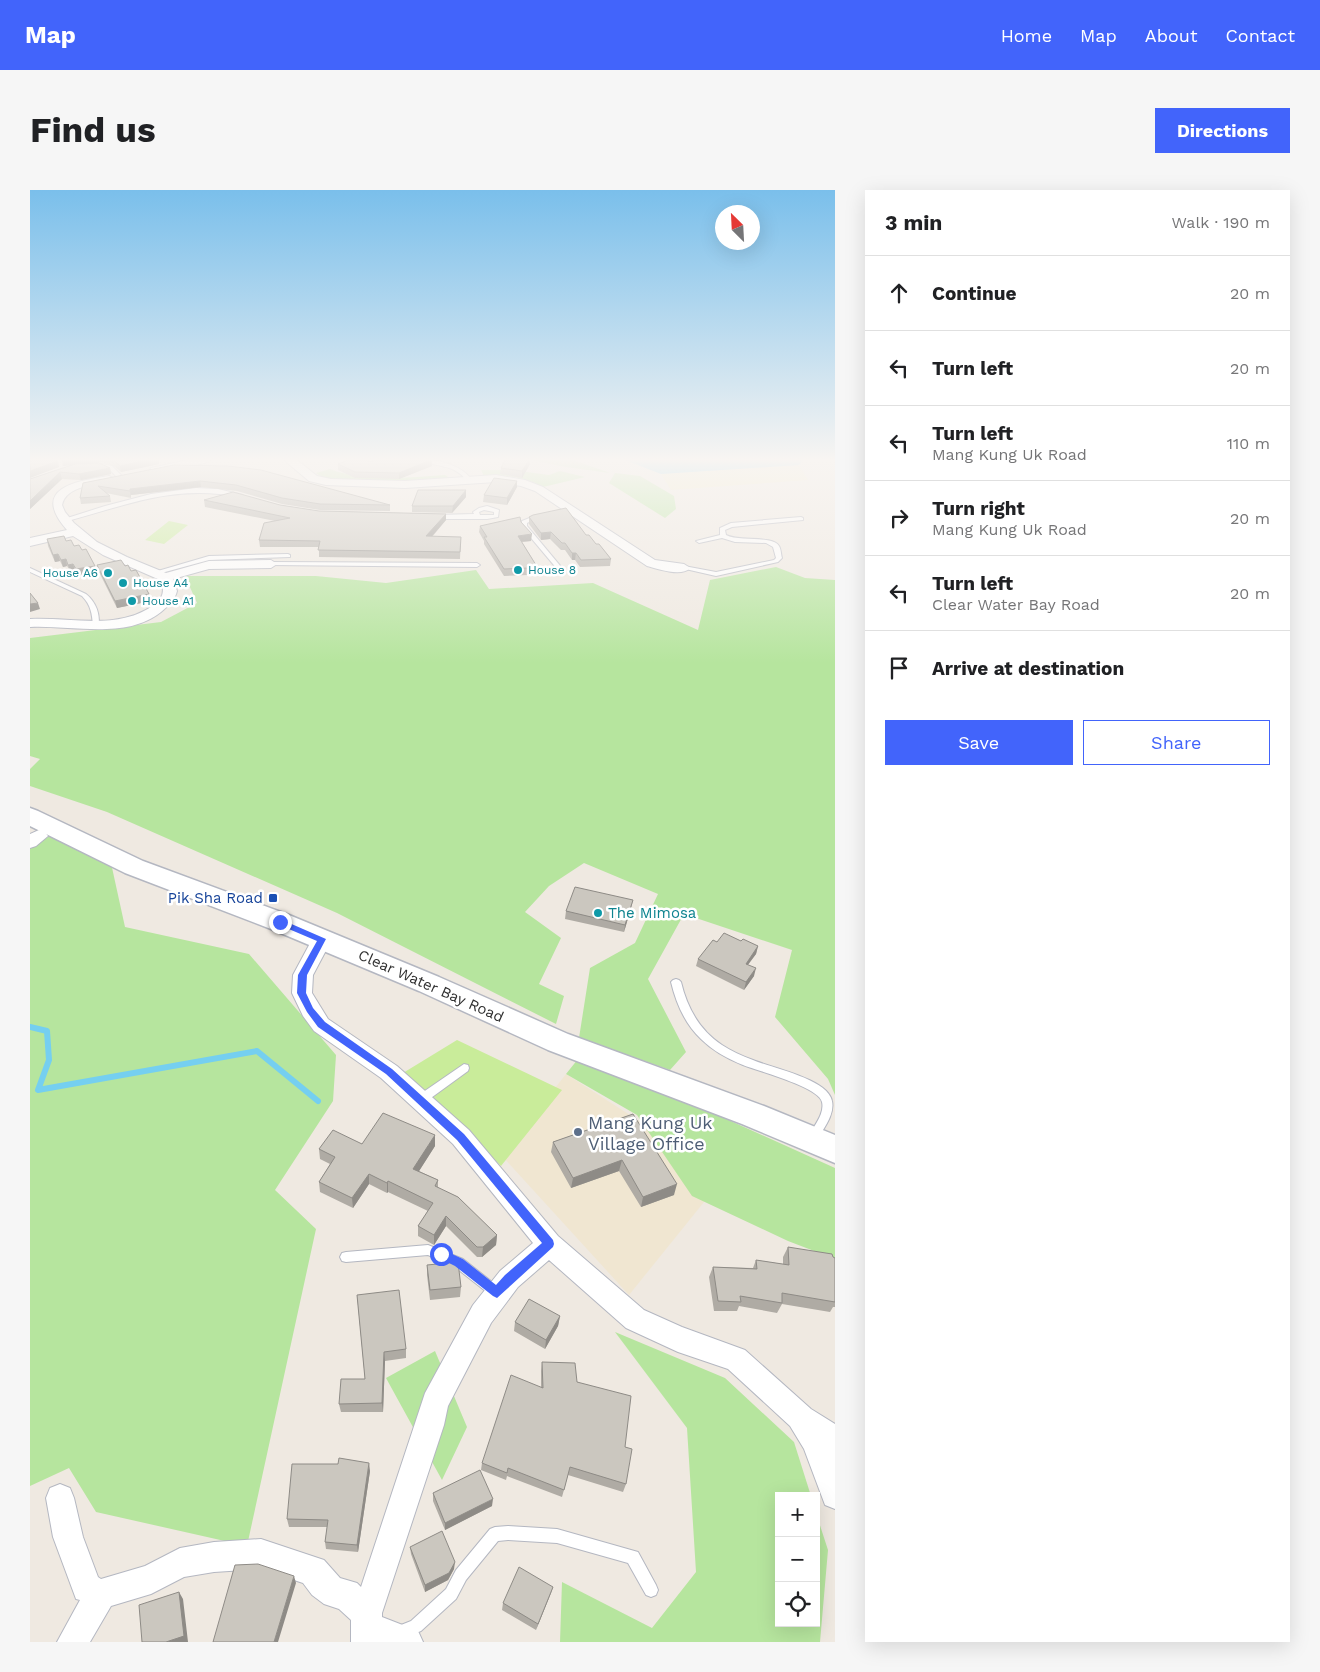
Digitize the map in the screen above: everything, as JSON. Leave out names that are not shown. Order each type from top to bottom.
[{"type":"main road","name":"Clear Water Bay Road","points":[[33,831],[134,866],[322,939],[429,984],[558,1042],[753,1114],[823,1144]]},
{"type":"street","points":[[30,623],[58,621],[96,626],[120,624],[136,620],[161,607],[168,599],[171,591],[170,584],[159,575],[90,543],[70,528]]},
{"type":"street","points":[[596,528],[651,562],[672,568],[684,568]]},
{"type":"street","points":[[30,542],[74,532]]},
{"type":"street","points":[[159,575],[209,565],[271,564]]},
{"type":"street","points":[[322,939],[303,975],[302,993],[310,1010],[321,1025],[389,1072],[420,1100],[470,1147],[549,1244],[634,1319],[678,1339],[736,1359],[800,1416],[835,1441]]},
{"type":"street","points":[[367,1628],[435,1404],[482,1314],[509,1279],[549,1244]]},
{"type":"street","points":[[800,1416],[814,1439],[828,1471],[835,1495]]},
{"type":"street","points":[[60,1498],[68,1536],[87,1588],[101,1594],[151,1579],[180,1563],[214,1557],[261,1554],[313,1572],[323,1584],[335,1593],[346,1594],[367,1628],[407,1642]]},
{"type":"street","points":[[73,1642],[101,1594]]},
{"type":"lane","points":[[525,528],[560,569]]},
{"type":"lane","points":[[723,536],[722,529],[724,528]]},
{"type":"lane","points":[[684,568],[716,574],[776,561],[779,558],[776,546],[772,543],[756,539],[740,542],[723,536],[699,541]]},
{"type":"lane","points":[[159,575],[209,558],[288,556]]},
{"type":"lane","points":[[271,564],[477,565]]},
{"type":"lane","points":[[30,570],[84,595],[95,608],[96,626]]},
{"type":"lane","points":[[676,982],[684,1008],[709,1043],[737,1060],[808,1084],[820,1091],[826,1099],[827,1108],[823,1144]]},
{"type":"lane","points":[[420,1100],[464,1068]]},
{"type":"lane","points":[[346,1257],[428,1250],[459,1262],[497,1293]]},
{"type":"lane","points":[[367,1628],[399,1633],[416,1626],[451,1594],[462,1575],[495,1534],[557,1536],[633,1557],[651,1590]]},
{"type":"shaded area","points":[[566,1074],[725,1176],[629,1295],[502,1156]]},
{"type":"green space","points":[[160,528],[185,528],[164,544],[145,540]]},
{"type":"green space","points":[[776,567],[805,578],[835,580],[835,1095],[828,1079],[775,1017],[792,950],[684,914],[648,979],[686,1052],[670,1070],[579,1038],[590,968],[635,943],[658,894],[584,863],[549,886],[525,912],[561,938],[539,984],[564,996],[556,1024],[337,913],[107,812],[30,786],[30,769],[40,759],[30,756],[30,638],[161,622],[197,603],[185,576],[316,576],[386,583],[476,570],[489,589],[593,583],[698,630],[710,580]]},
{"type":"green space","points":[[57,831],[111,863],[125,927],[249,954],[336,1055],[333,1101],[275,1190],[316,1229],[247,1546],[96,1512],[69,1468],[30,1486],[30,849]]},
{"type":"green space","points":[[457,1040],[562,1090],[501,1166],[403,1073]]},
{"type":"green space","points":[[582,1054],[835,1168],[835,1259],[788,1241],[692,1196],[637,1115],[566,1074]]},
{"type":"green space","points":[[615,1332],[725,1378],[794,1442],[810,1492],[775,1492],[775,1627],[820,1627],[820,1525],[828,1550],[820,1642],[560,1642],[562,1582],[652,1628],[696,1572],[687,1428]]},
{"type":"green space","points":[[435,1351],[467,1427],[442,1480],[386,1378]]},
{"type":"building","points":[[263,528],[433,528],[426,536],[461,537],[460,552],[318,550],[320,541],[259,540]]},
{"type":"building","points":[[481,528],[526,528],[532,534],[518,536],[536,565],[527,566],[528,568],[504,569],[484,537],[487,537]]},
{"type":"building","points":[[537,528],[581,528],[596,544],[599,544],[611,559],[581,560],[576,553],[572,553],[565,543],[562,543],[551,532],[541,533]]},
{"type":"building","points":[[64,536],[66,541],[71,540],[74,546],[79,545],[82,550],[86,549],[95,566],[76,569],[73,564],[68,565],[66,559],[61,560],[58,554],[53,555],[47,539]]},
{"type":"building","points":[[121,560],[125,566],[128,565],[131,571],[136,570],[149,594],[115,601],[97,565]]},
{"type":"building","points":[[30,593],[38,603],[30,604]]},
{"type":"building","name":"The Mimosa","points":[[575,887],[633,900],[625,925],[566,911]]},
{"type":"building","points":[[724,933],[758,946],[746,964],[756,968],[746,982],[698,959],[713,940],[717,942]]},
{"type":"building","points":[[383,1113],[435,1135],[413,1169],[438,1180],[435,1186],[458,1197],[497,1235],[483,1247],[477,1247],[446,1216],[434,1235],[418,1226],[433,1203],[388,1181],[387,1183],[369,1174],[352,1198],[319,1182],[335,1157],[319,1149],[333,1130],[362,1144]]},
{"type":"building","points":[[633,1114],[677,1184],[643,1197],[622,1160],[573,1178],[553,1142]]},
{"type":"building","points":[[788,1247],[832,1254],[835,1258],[835,1302],[782,1293],[782,1303],[740,1296],[741,1302],[718,1301],[713,1267],[757,1269],[756,1260],[789,1265]]},
{"type":"building","points":[[458,1262],[461,1287],[430,1290],[427,1265]]},
{"type":"building","points":[[399,1290],[406,1349],[384,1352],[382,1403],[339,1404],[341,1379],[365,1379],[357,1295]]},
{"type":"building","points":[[529,1299],[560,1316],[546,1340],[515,1322]]},
{"type":"building","points":[[542,1362],[575,1363],[577,1382],[631,1396],[625,1447],[632,1449],[626,1484],[570,1467],[564,1490],[508,1468],[507,1473],[482,1463],[511,1375],[543,1388]]},
{"type":"building","points":[[339,1458],[369,1463],[357,1545],[325,1542],[328,1520],[287,1519],[292,1464],[338,1464]]},
{"type":"building","points":[[480,1470],[493,1499],[445,1523],[433,1493]]},
{"type":"building","points":[[442,1531],[455,1562],[449,1573],[425,1585],[410,1547]]},
{"type":"building","points":[[258,1564],[294,1576],[274,1642],[213,1642],[235,1565]]},
{"type":"building","points":[[519,1567],[553,1587],[538,1624],[503,1603]]},
{"type":"building","points":[[179,1592],[184,1636],[166,1642],[142,1642],[139,1605]]},
{"type":"waterway","points":[[30,1027],[47,1031],[49,1060],[38,1090],[257,1051],[318,1101]]},
{"type":"place","name":"House 8","points":[[518,570]]},
{"type":"place","name":"House A6","points":[[108,573]]},
{"type":"place","name":"House A4","points":[[123,583]]},
{"type":"place","name":"House A1","points":[[132,601]]},
{"type":"place","name":"Pik Sha Road","points":[[273,898]]},
{"type":"place","name":"The Mimosa","points":[[598,913]]},
{"type":"place","name":"Mang Kung Uk Village Office","points":[[578,1132]]},
{"type":"route","points":[[280,922],[322,939],[303,975],[302,993],[310,1010],[321,1025],[389,1072],[461,1137],[549,1244],[509,1279],[497,1293],[459,1262],[441,1254]]}]
